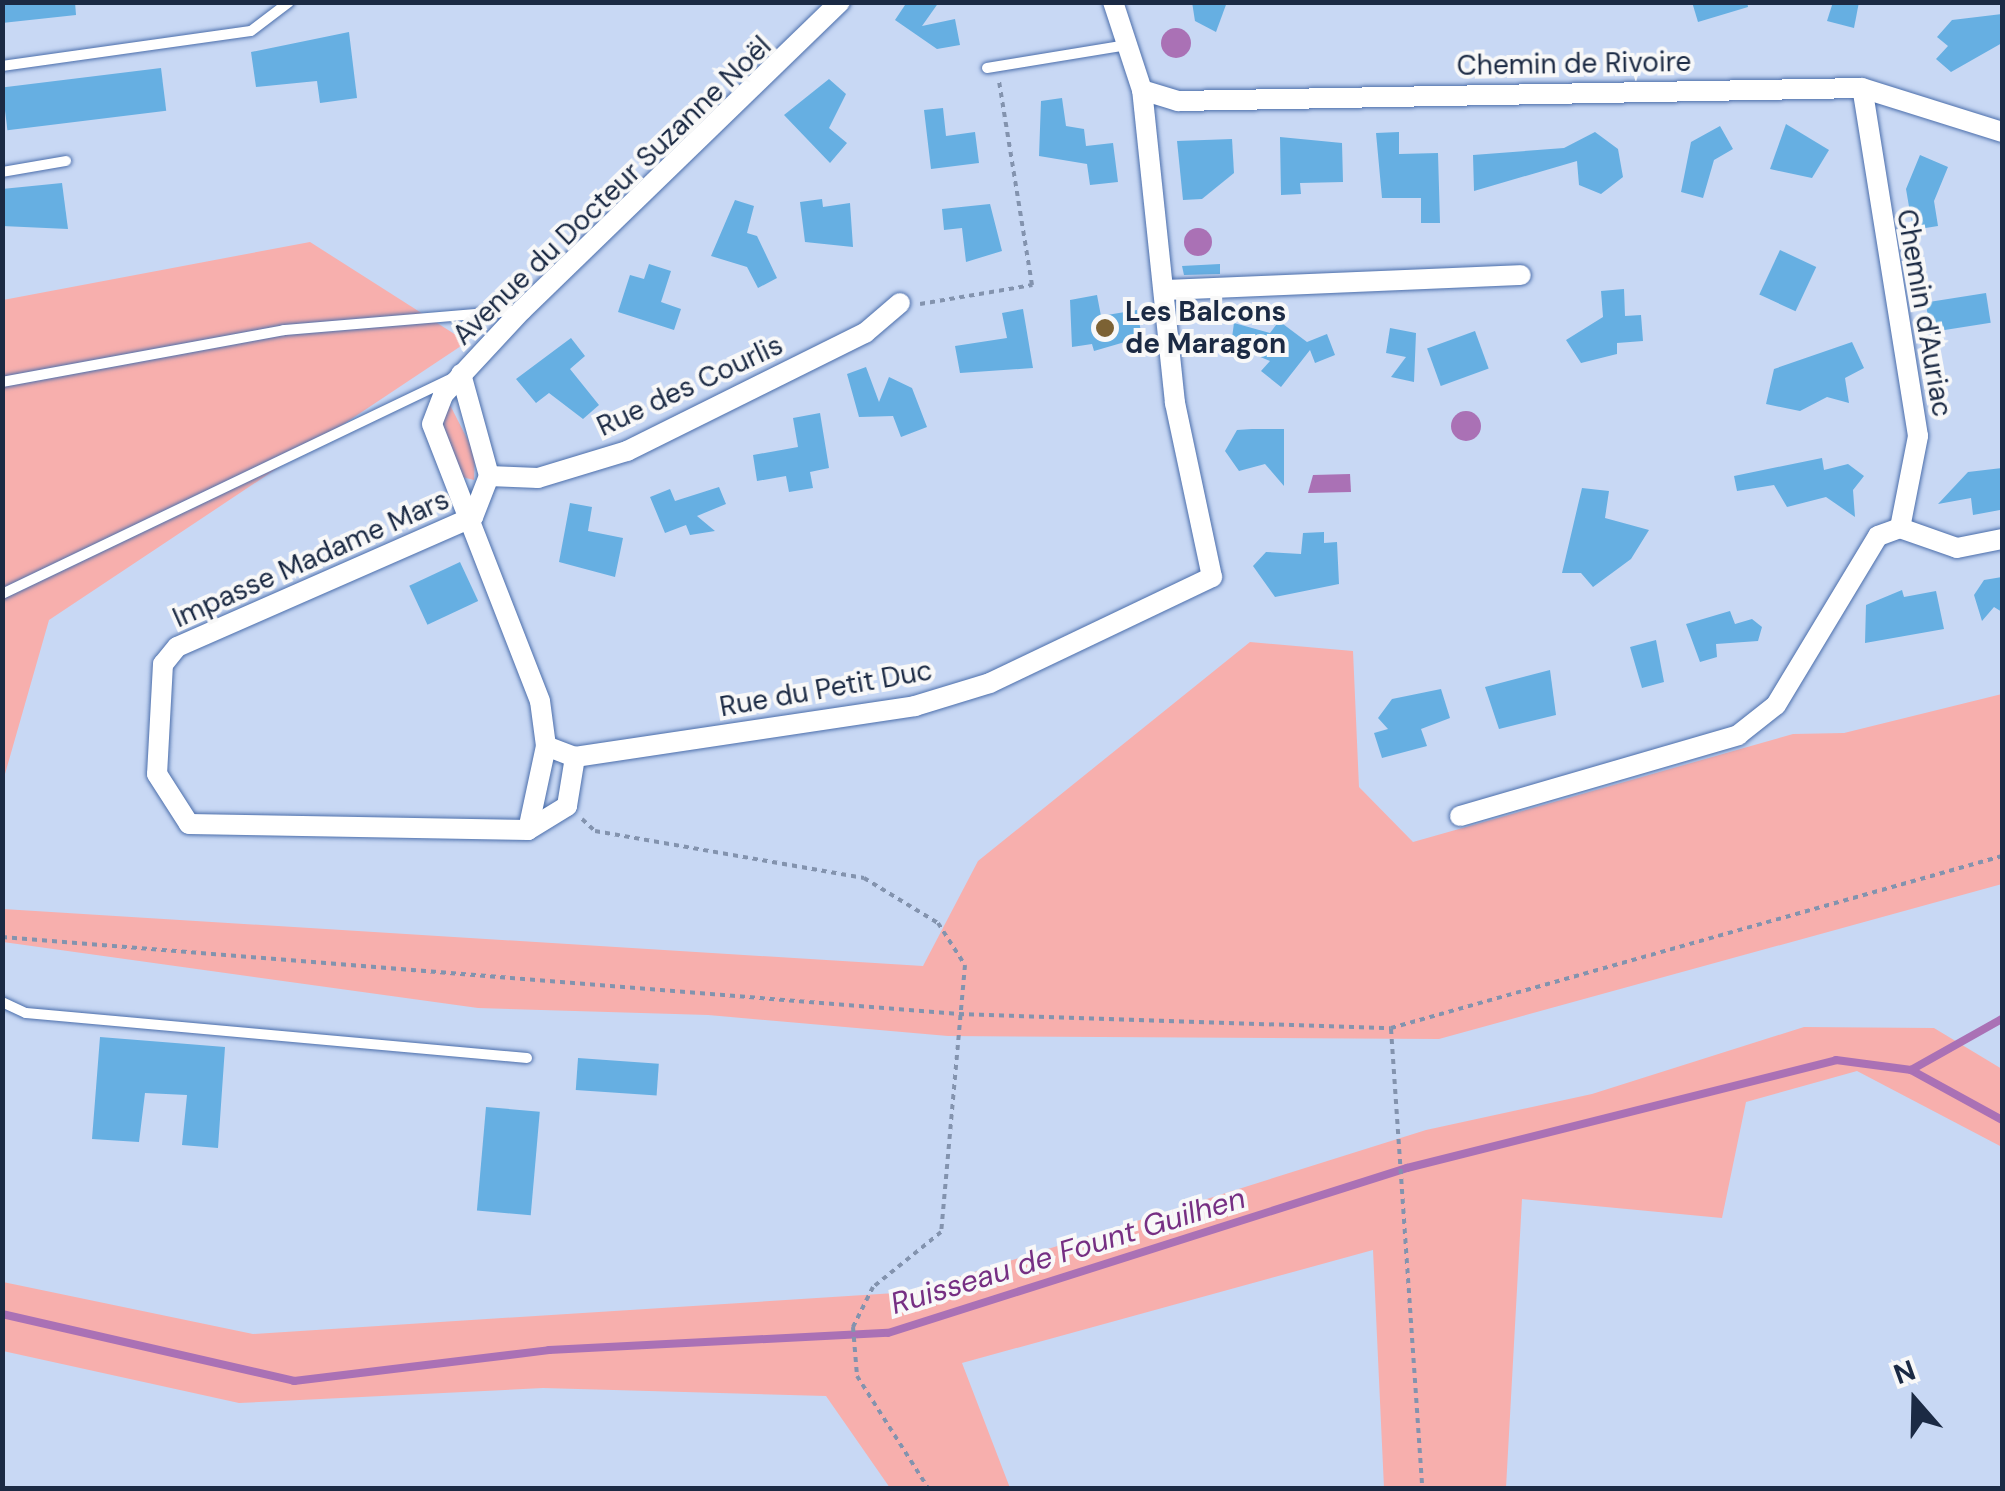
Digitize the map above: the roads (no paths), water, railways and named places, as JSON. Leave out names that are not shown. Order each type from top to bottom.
[{"type":"street","name":"Avenue du Docteur Suzanne Noël","points":[[473,517],[432,424],[461,374],[840,2]]},
{"type":"street","points":[[1113,2],[1142,90],[1164,290],[1521,275]]},
{"type":"street","name":"Chemin de Rivoire","points":[[1142,90],[1178,101],[1862,88],[2002,132]]},
{"type":"street","name":"Chemin d'Auriac","points":[[1862,88],[1918,436],[1900,528]]},
{"type":"street","name":"Rue du Petit Duc","points":[[546,746],[575,757],[915,706],[990,683],[1212,577],[1175,403],[1164,290]]},
{"type":"street","name":"Rue des Courlis","points":[[489,476],[538,478],[627,451],[865,333],[900,303]]},
{"type":"street","name":"Avenue du Docteur Suzanne Noël","points":[[461,374],[489,476]]},
{"type":"street","name":"Impasse Madame Mars","points":[[489,476],[473,517],[177,647],[163,664],[158,774],[189,824],[528,830]]},
{"type":"street","points":[[473,517],[540,701],[546,746],[528,830]]},
{"type":"street","points":[[1460,816],[1738,734],[1776,705],[1878,536],[1900,528],[1957,548],[2002,539]]},
{"type":"street","points":[[528,830],[567,806],[575,757]]},
{"type":"lane","points":[[2,66],[251,30],[289,2]]},
{"type":"lane","points":[[992,67],[1127,45]]},
{"type":"lane","points":[[2,172],[66,161]]},
{"type":"lane","points":[[2,382],[284,330],[522,310]]},
{"type":"lane","points":[[2,594],[461,374]]},
{"type":"lane","points":[[2,1002],[26,1013],[527,1058]]},
{"type":"waterway","name":"Ruisseau de Fount Guilhen","points":[[2,1314],[294,1381],[549,1350],[888,1333],[1407,1168],[1836,1060],[1911,1070],[2002,1019]]},
{"type":"waterway","points":[[1911,1070],[2002,1120]]},
{"type":"place","name":"Les Balcons de Maragon","points":[[1105,328]]}]
